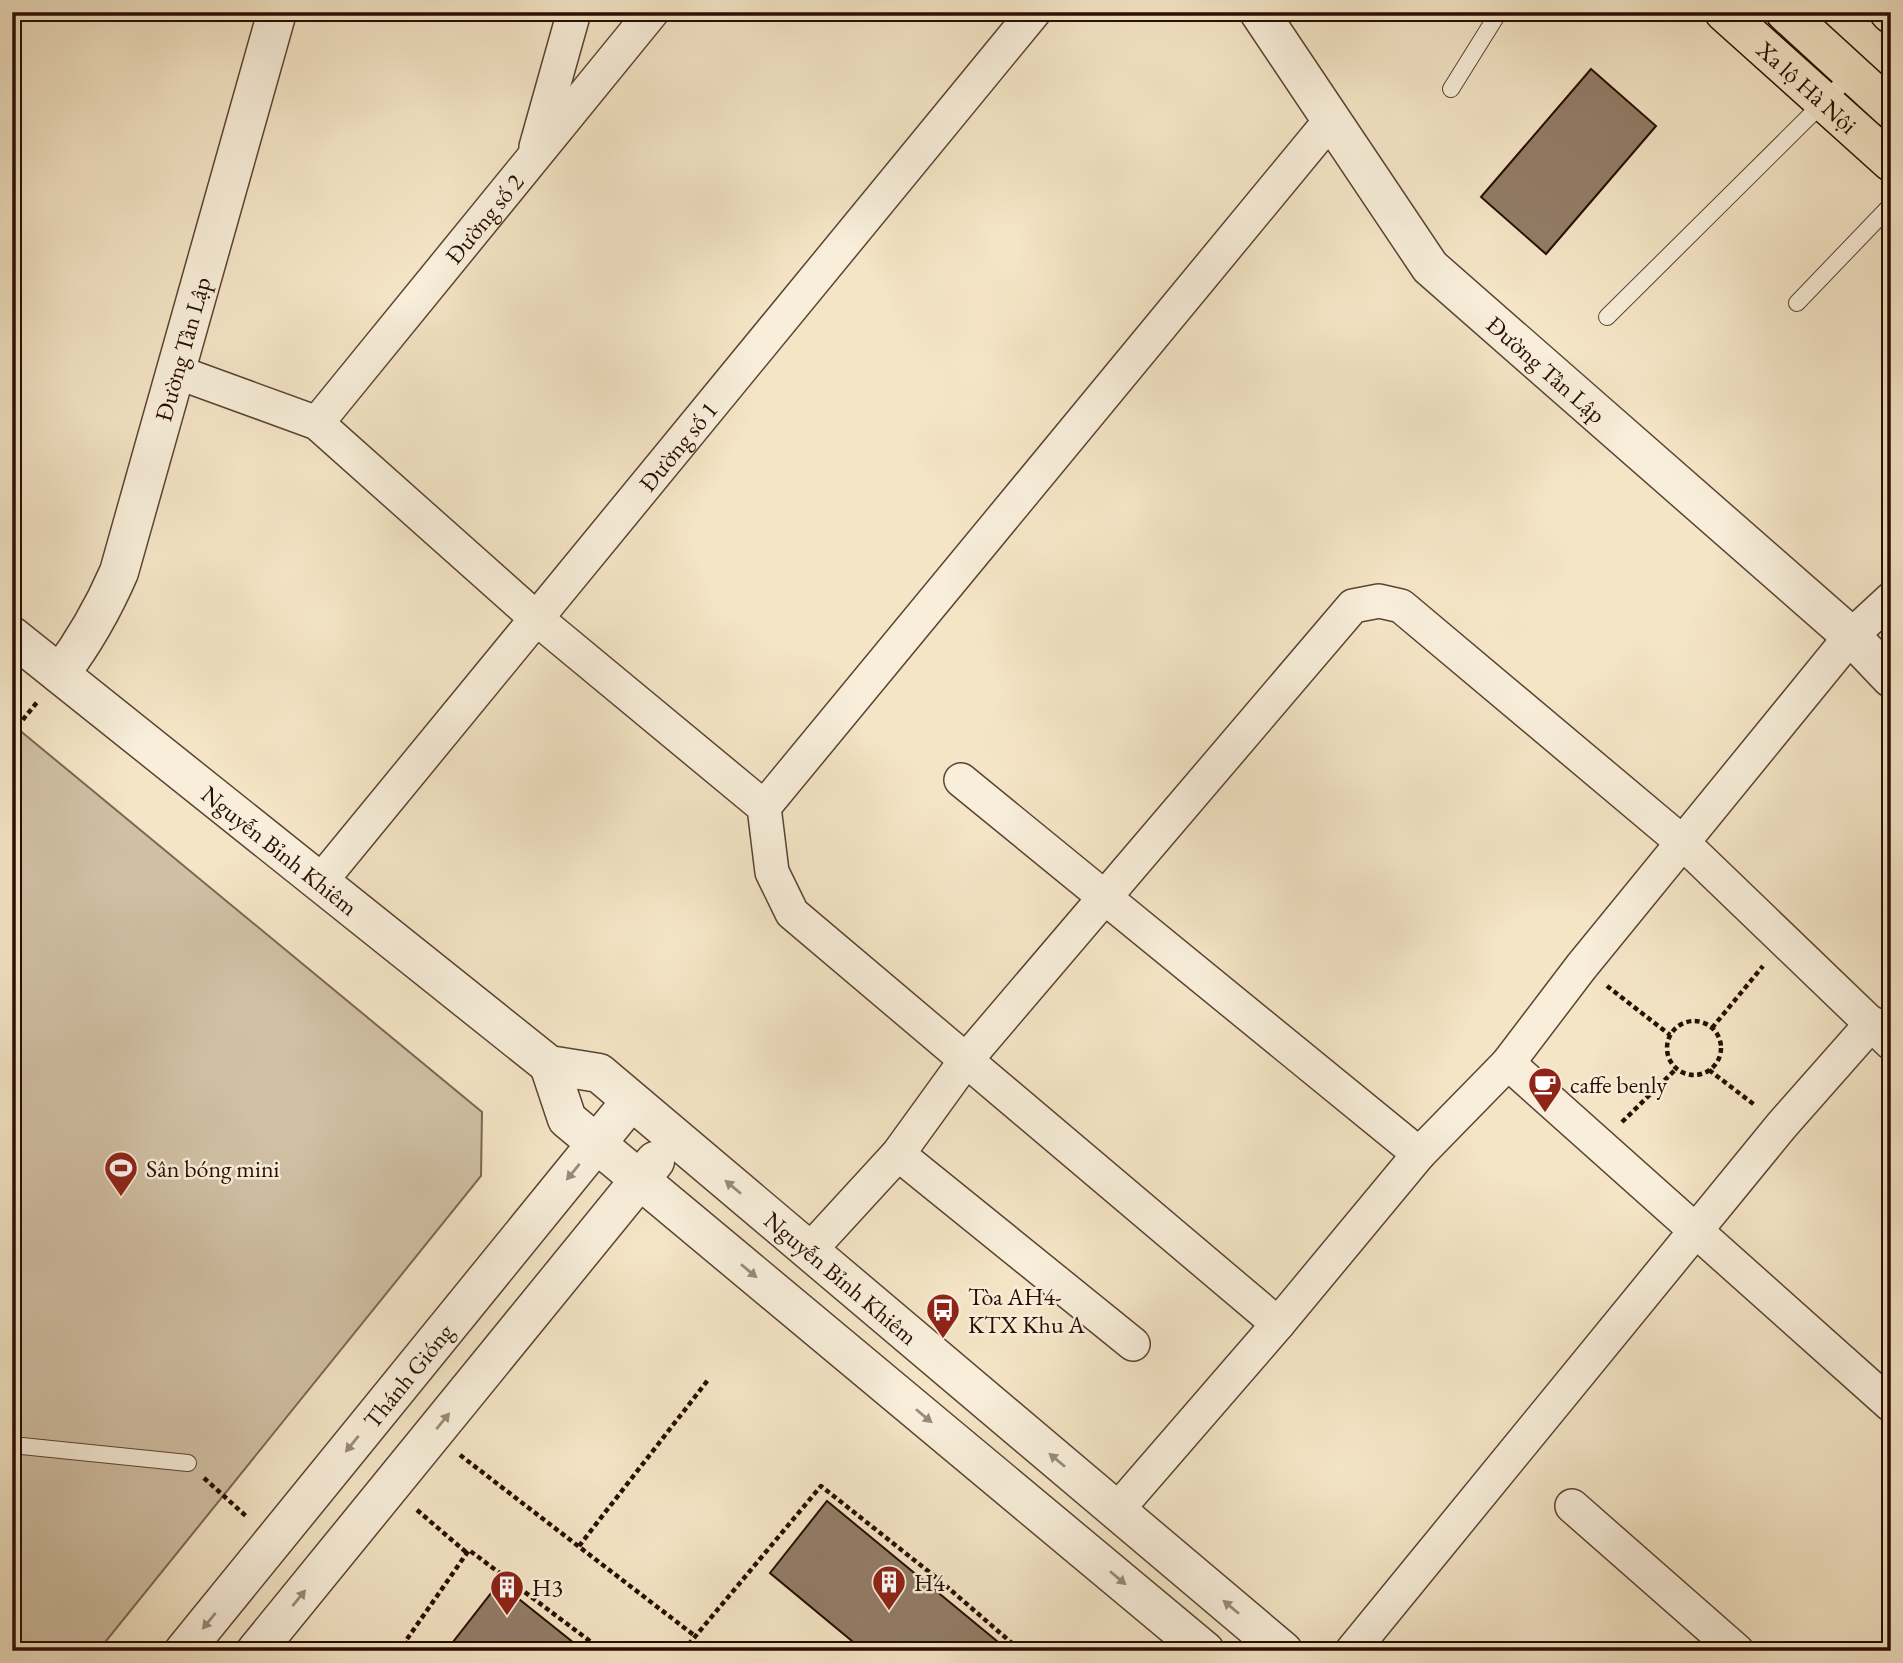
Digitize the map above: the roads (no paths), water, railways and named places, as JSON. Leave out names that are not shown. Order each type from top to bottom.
[{"type":"highway","name":"Xa lộ Hà Nội","points":[[1724,12],[1891,162]]},
{"type":"highway","name":"Xa lộ Hà Nội","points":[[1785,12],[1891,109]]},
{"type":"street","name":"Đường Tân Lập","points":[[60,674],[103,609],[119,572],[277,12]]},
{"type":"street","points":[[532,160],[574,12]]},
{"type":"street","name":"Đường số 2","points":[[317,423],[652,12]]},
{"type":"street","name":"Đường số 1","points":[[320,882],[1034,12]]},
{"type":"street","name":"Đường Tân Lập","points":[[1259,12],[1329,121],[1430,267],[1851,636],[1891,678]]},
{"type":"street","points":[[764,807],[1329,121]]},
{"type":"street","points":[[177,372],[317,423],[537,619],[764,807],[772,872],[792,913],[1278,1324]]},
{"type":"street","points":[[1084,1550],[1278,1324],[1419,1154],[1507,1063],[1581,967],[1851,636],[1891,599]]},
{"type":"street","points":[[809,1251],[898,1154],[966,1060],[1353,606],[1378,601],[1401,606],[1682,842],[1881,1033],[1782,1125],[1353,1651]]},
{"type":"street","name":"Nguyễn Bỉnh Khiêm","points":[[12,636],[549,1065],[599,1073],[1283,1651]]},
{"type":"street","points":[[961,779],[1419,1154]]},
{"type":"street","points":[[1507,1063],[1891,1405]]},
{"type":"street","points":[[549,1065],[567,1119],[1084,1550],[1195,1647]]},
{"type":"street","name":"Thánh Gióng","points":[[184,1651],[631,1101]]},
{"type":"street","points":[[256,1651],[675,1138]]},
{"type":"street","points":[[898,1154],[1133,1344]]},
{"type":"street","points":[[1572,1506],[1737,1651]]},
{"type":"lane","points":[[1451,89],[1499,12]]},
{"type":"lane","points":[[1607,317],[1853,73]]},
{"type":"lane","points":[[1797,303],[1891,205]]},
{"type":"lane","points":[[12,1445],[188,1463]]},
{"type":"place","name":"caffe benly","points":[[1545,1114]]},
{"type":"place","name":"Sân bóng mini","points":[[121,1198]]},
{"type":"place","name":"Tòa AH4- KTX Khu A","points":[[943,1340]]},
{"type":"place","name":"H4","points":[[889,1612]]},
{"type":"place","name":"H3","points":[[507,1617]]}]
